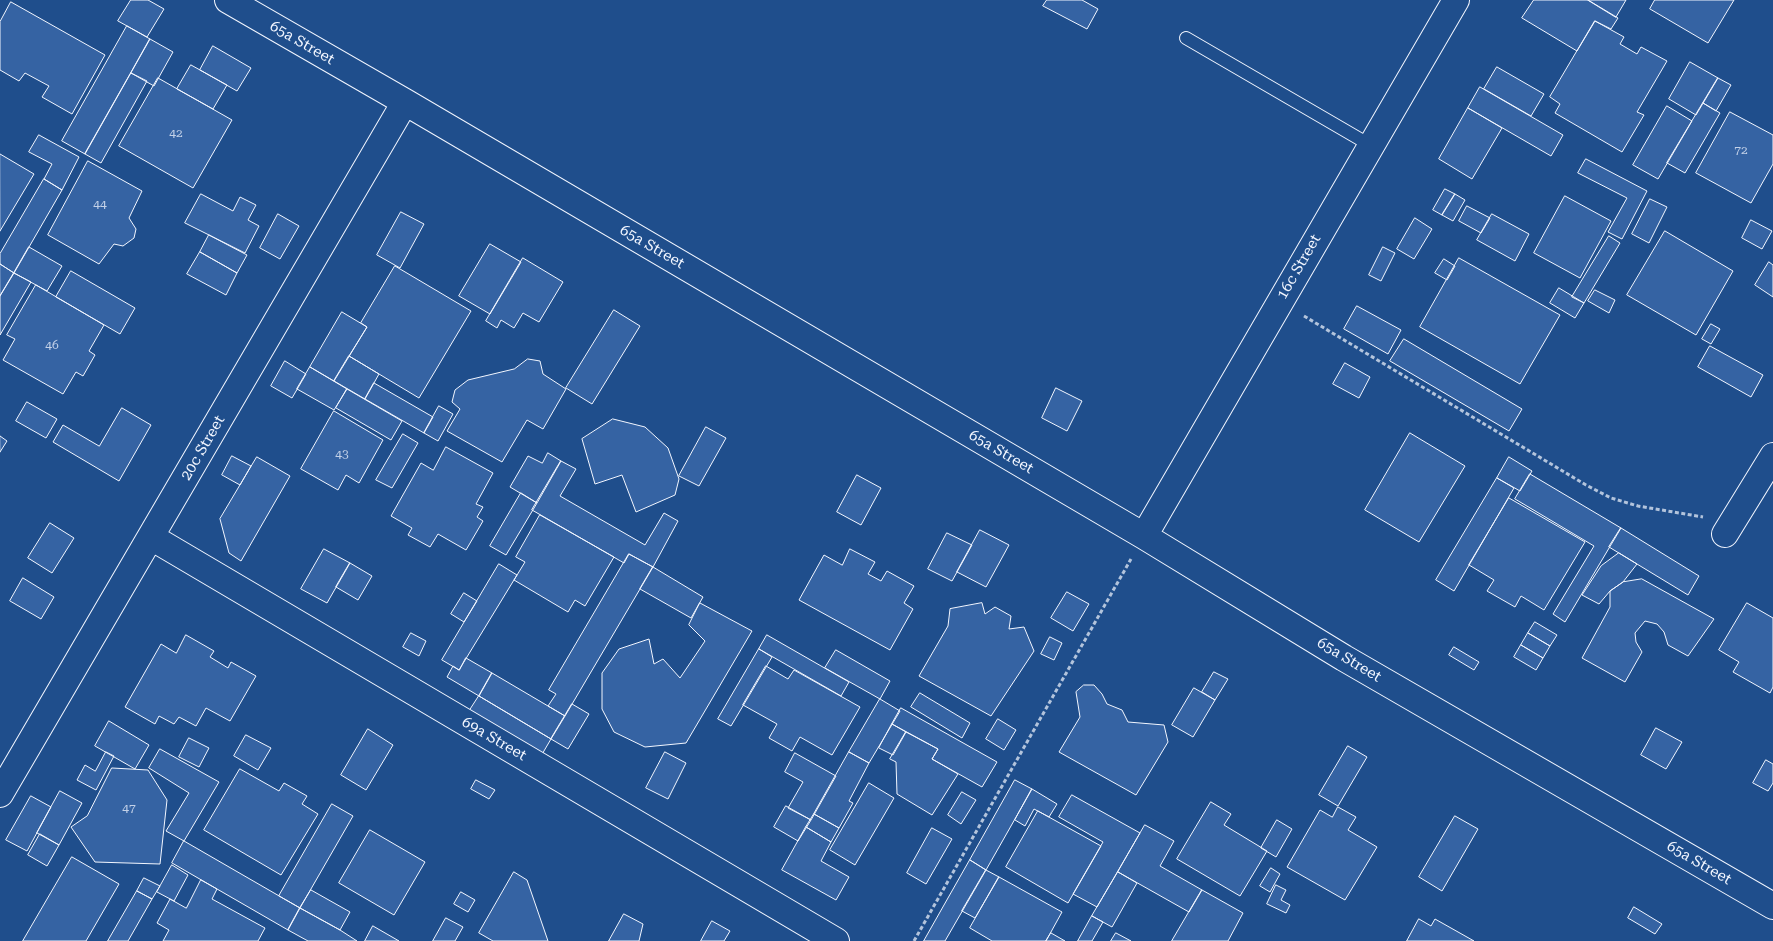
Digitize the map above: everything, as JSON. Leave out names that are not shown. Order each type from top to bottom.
[{"type":"street","name":"65a Street","points":[[228,0],[1144,536],[1344,658],[1773,906]]},
{"type":"street","name":"16c Street","points":[[1144,536],[1456,0]]},
{"type":"street","name":"20c Street","points":[[0,794],[405,102]]},
{"type":"street","points":[[1729,528],[1773,456]]},
{"type":"street","name":"69a Street","points":[[151,538],[836,941]]},
{"type":"lane","points":[[1186,38],[1370,145]]},
{"type":"path","points":[[1280,301],[1586,485],[1611,498],[1729,528]]},
{"type":"path","points":[[914,941],[1144,536]]},
{"type":"building","points":[[131,0],[148,0],[164,9],[147,37],[118,21]]},
{"type":"building","points":[[1047,0],[1082,0],[1098,9],[1087,29],[1043,6]]},
{"type":"building","points":[[1534,0],[1588,0],[1618,18],[1611,29],[1595,21],[1577,51],[1522,18]]},
{"type":"building","points":[[1588,0],[1626,0],[1616,17]]},
{"type":"building","points":[[1655,0],[1734,0],[1708,43],[1650,9]]},
{"type":"building","points":[[11,2],[105,55],[72,114],[42,97],[49,86],[25,73],[19,81],[0,70],[0,22]]},
{"type":"building","points":[[1595,21],[1624,37],[1620,44],[1637,54],[1641,47],[1667,61],[1637,112],[1644,115],[1622,152],[1555,113],[1560,104],[1550,97]]},
{"type":"building","points":[[127,26],[150,39],[85,154],[62,141]]},
{"type":"building","points":[[150,39],[173,52],[154,86],[131,73]]},
{"type":"building","points":[[213,46],[251,68],[237,91],[200,70]]},
{"type":"building","points":[[1690,62],[1718,78],[1696,115],[1669,99]]},
{"type":"building","points":[[191,65],[227,85],[213,109],[177,89]]},
{"type":"building","points":[[1497,67],[1544,94],[1531,116],[1484,89]]},
{"type":"building","points":[[131,73],[147,81],[101,163],[85,154]]},
{"type":"building","points":[[158,78],[232,120],[193,188],[119,146]]},
{"type":"building","points":[[1718,78],[1731,85],[1716,111],[1703,103]]},
{"type":"building","points":[[1480,87],[1563,135],[1551,156],[1468,108]]},
{"type":"building","points":[[1703,103],[1720,113],[1685,173],[1667,163]]},
{"type":"building","points":[[1667,106],[1692,121],[1658,179],[1633,165]]},
{"type":"building","points":[[1468,108],[1502,128],[1472,179],[1439,159]]},
{"type":"building","points":[[1730,112],[1773,135],[1773,164],[1751,203],[1696,173]]},
{"type":"building","points":[[39,135],[79,157],[62,190],[44,179],[52,164],[29,152]]},
{"type":"building","points":[[0,154],[34,174],[0,231]]},
{"type":"building","points":[[1586,159],[1647,191],[1622,239],[1608,232],[1627,198],[1578,173]]},
{"type":"building","points":[[88,161],[142,191],[129,218],[136,229],[134,238],[123,246],[114,244],[99,264],[48,235]]},
{"type":"building","points":[[44,179],[62,190],[14,273],[0,264],[0,254]]},
{"type":"building","points":[[1445,189],[1455,194],[1442,215],[1433,210]]},
{"type":"building","points":[[201,194],[233,211],[240,197],[256,205],[248,220],[259,226],[245,253],[185,223]]},
{"type":"building","points":[[1455,194],[1465,200],[1453,221],[1442,215]]},
{"type":"building","points":[[1565,196],[1611,221],[1580,278],[1534,253]]},
{"type":"building","points":[[1650,199],[1667,207],[1649,243],[1632,234]]},
{"type":"building","points":[[1467,206],[1490,218],[1481,233],[1459,221]]},
{"type":"building","points":[[401,212],[424,224],[400,268],[377,255]]},
{"type":"building","points":[[278,214],[299,226],[280,259],[260,248]]},
{"type":"building","points":[[1492,214],[1529,234],[1515,261],[1477,240]]},
{"type":"building","points":[[1415,218],[1432,229],[1414,259],[1397,249]]},
{"type":"building","points":[[1751,220],[1772,231],[1762,249],[1742,238]]},
{"type":"building","points":[[1665,231],[1733,271],[1696,335],[1627,295]]},
{"type":"building","points":[[209,235],[247,255],[237,273],[200,252]]},
{"type":"building","points":[[1609,236],[1620,243],[1584,303],[1572,297]]},
{"type":"building","points":[[490,244],[521,262],[490,314],[459,296]]},
{"type":"building","points":[[29,247],[62,266],[47,291],[14,273]]},
{"type":"building","points":[[1383,247],[1395,253],[1381,281],[1369,275]]},
{"type":"building","points":[[200,252],[237,273],[226,295],[187,274]]},
{"type":"building","points":[[523,258],[563,282],[539,322],[523,313],[514,328],[501,320],[497,328],[486,321]]},
{"type":"building","points":[[1459,258],[1560,315],[1520,384],[1420,327]]},
{"type":"building","points":[[1444,259],[1455,266],[1447,280],[1435,273]]},
{"type":"building","points":[[1769,262],[1773,265],[1773,297],[1755,285]]},
{"type":"building","points":[[0,264],[14,273],[0,296]]},
{"type":"building","points":[[395,266],[471,311],[419,398],[349,356],[367,327],[361,323]]},
{"type":"building","points":[[71,271],[135,308],[120,334],[56,297]]},
{"type":"building","points":[[14,273],[31,282],[0,335],[0,296]]},
{"type":"building","points":[[36,285],[104,325],[89,351],[95,355],[83,376],[76,372],[63,394],[3,360],[15,339],[7,335]]},
{"type":"building","points":[[1559,288],[1584,303],[1575,318],[1550,303]]},
{"type":"building","points":[[1595,290],[1615,300],[1609,313],[1588,301]]},
{"type":"building","points":[[1357,306],[1401,330],[1388,354],[1344,329]]},
{"type":"building","points":[[614,310],[640,326],[592,404],[566,388]]},
{"type":"building","points":[[342,312],[367,327],[334,381],[310,367]]},
{"type":"building","points":[[1711,324],[1720,329],[1711,344],[1702,339]]},
{"type":"building","points":[[1404,339],[1522,409],[1509,431],[1390,361]]},
{"type":"building","points":[[1710,346],[1763,375],[1751,397],[1698,367]]},
{"type":"building","points":[[349,356],[379,374],[365,399],[334,381]]},
{"type":"building","points":[[528,359],[540,361],[543,374],[566,389],[543,429],[527,420],[502,462],[447,431],[460,409],[452,402],[455,390],[468,380],[514,369]]},
{"type":"building","points":[[285,361],[306,374],[292,398],[271,386]]},
{"type":"building","points":[[1345,363],[1370,377],[1359,398],[1333,384]]},
{"type":"building","points":[[310,367],[347,389],[334,410],[297,389]]},
{"type":"building","points":[[374,383],[433,417],[424,433],[365,399]]},
{"type":"building","points":[[1056,388],[1082,401],[1067,431],[1042,418]]},
{"type":"building","points":[[347,389],[402,421],[391,440],[336,408]]},
{"type":"building","points":[[27,402],[57,419],[46,438],[16,421]]},
{"type":"building","points":[[439,406],[453,414],[438,441],[424,433]]},
{"type":"building","points":[[122,408],[151,425],[119,481],[53,442],[63,425],[99,446]]},
{"type":"building","points":[[334,411],[383,440],[359,483],[346,475],[338,490],[301,469]]},
{"type":"building","points":[[613,419],[645,427],[668,448],[679,479],[675,495],[636,512],[622,475],[595,484],[582,439]]},
{"type":"building","points":[[706,427],[726,438],[699,486],[679,476]]},
{"type":"building","points":[[1410,433],[1465,466],[1419,542],[1365,510]]},
{"type":"building","points":[[403,434],[418,443],[392,488],[376,480]]},
{"type":"building","points":[[0,436],[7,441],[0,452]]},
{"type":"building","points":[[446,447],[493,473],[476,504],[483,507],[477,517],[483,521],[466,550],[438,534],[430,547],[408,535],[412,528],[391,516],[421,463],[433,470]]},
{"type":"building","points":[[548,453],[561,461],[537,503],[510,487],[528,456],[542,463]]},
{"type":"building","points":[[232,456],[251,466],[240,485],[222,475]]},
{"type":"building","points":[[257,457],[290,476],[241,561],[229,553],[220,519]]},
{"type":"building","points":[[1509,457],[1532,471],[1520,491],[1497,478]]},
{"type":"building","points":[[561,461],[576,469],[560,496],[645,545],[664,513],[678,521],[653,567],[629,554],[624,563],[532,510]]},
{"type":"building","points":[[1530,474],[1621,528],[1565,622],[1553,614],[1594,546],[1515,499]]},
{"type":"building","points":[[857,475],[881,488],[861,525],[837,512]]},
{"type":"building","points":[[1497,478],[1514,488],[1454,591],[1436,580]]},
{"type":"building","points":[[521,493],[537,503],[506,555],[490,546]]},
{"type":"building","points":[[1509,498],[1585,542],[1544,610],[1521,596],[1515,607],[1487,591],[1494,580],[1469,565]]},
{"type":"building","points":[[540,515],[614,557],[585,606],[575,600],[568,612],[514,580],[525,562],[516,557]]},
{"type":"building","points":[[50,523],[74,538],[52,573],[28,558]]},
{"type":"building","points":[[1621,528],[1699,576],[1688,595],[1609,547]]},
{"type":"building","points":[[980,530],[1009,545],[986,587],[957,572]]},
{"type":"building","points":[[947,533],[972,545],[952,581],[928,569]]},
{"type":"building","points":[[324,549],[350,563],[327,603],[301,589]]},
{"type":"building","points":[[850,549],[875,562],[868,574],[881,581],[887,571],[914,586],[904,603],[913,609],[890,650],[799,600],[824,555],[842,565]]},
{"type":"building","points":[[1619,553],[1637,564],[1623,582],[1610,591],[1599,604],[1582,595],[1601,566]]},
{"type":"building","points":[[629,554],[653,567],[565,716],[548,706],[556,694],[549,690]]},
{"type":"building","points":[[350,563],[372,576],[358,600],[336,587]]},
{"type":"building","points":[[499,564],[517,575],[459,670],[442,660]]},
{"type":"building","points":[[653,567],[703,597],[691,618],[640,589]]},
{"type":"building","points":[[23,578],[54,597],[41,619],[10,601]]},
{"type":"building","points":[[1642,579],[1714,619],[1688,656],[1668,645],[1664,632],[1657,624],[1645,621],[1635,633],[1636,642],[1642,652],[1625,682],[1582,658],[1610,607],[1610,591],[1623,582]]},
{"type":"building","points":[[1067,592],[1089,604],[1073,631],[1051,618]]},
{"type":"building","points":[[464,593],[477,601],[464,622],[451,614]]},
{"type":"building","points":[[700,603],[752,631],[686,743],[645,747],[614,732],[602,709],[602,673],[619,649],[649,639],[654,664],[663,659],[680,678],[705,641],[689,625]]},
{"type":"building","points":[[982,603],[985,614],[995,607],[1011,616],[1009,629],[1024,627],[1034,651],[991,716],[919,676],[948,626],[950,609]]},
{"type":"building","points":[[1747,603],[1773,618],[1773,687],[1770,693],[1733,672],[1739,662],[1719,650]]},
{"type":"building","points":[[1535,622],[1557,635],[1550,646],[1528,633]]},
{"type":"building","points":[[411,633],[426,641],[419,656],[403,647]]},
{"type":"building","points":[[1528,633],[1550,646],[1543,658],[1521,645]]},
{"type":"building","points":[[186,635],[214,651],[210,657],[228,668],[231,662],[256,676],[230,721],[206,708],[196,726],[179,717],[174,724],[159,716],[155,724],[125,707],[161,644],[176,653]]},
{"type":"building","points":[[767,635],[849,682],[841,696],[759,649]]},
{"type":"building","points":[[1050,637],[1062,643],[1054,660],[1041,654]]},
{"type":"building","points":[[1521,645],[1543,658],[1536,670],[1514,657]]},
{"type":"building","points":[[1454,647],[1479,662],[1474,670],[1449,655]]},
{"type":"building","points":[[759,649],[772,657],[731,726],[718,719]]},
{"type":"building","points":[[836,650],[890,681],[880,699],[825,668]]},
{"type":"building","points":[[466,658],[492,673],[479,696],[447,677],[453,666],[459,670]]},
{"type":"building","points":[[766,666],[788,679],[794,670],[860,707],[832,755],[800,737],[792,751],[769,738],[777,724],[743,705]]},
{"type":"building","points":[[1214,672],[1228,679],[1215,700],[1202,692]]},
{"type":"building","points":[[492,673],[565,716],[551,739],[479,696]]},
{"type":"building","points":[[1084,685],[1094,685],[1102,694],[1107,704],[1122,710],[1128,722],[1164,725],[1168,742],[1136,795],[1059,752],[1080,717],[1076,692]]},
{"type":"building","points":[[1194,688],[1215,700],[1193,737],[1172,725]]},
{"type":"building","points":[[920,693],[970,723],[962,738],[911,707]]},
{"type":"building","points":[[479,696],[551,739],[541,756],[468,713]]},
{"type":"building","points":[[880,699],[900,711],[869,763],[849,752]]},
{"type":"building","points":[[572,704],[589,714],[568,749],[551,739]]},
{"type":"building","points":[[901,708],[997,762],[982,787],[932,759],[938,749],[892,724]]},
{"type":"building","points":[[998,719],[1016,730],[1004,750],[986,739]]},
{"type":"building","points":[[109,721],[149,745],[135,769],[95,746]]},
{"type":"building","points":[[892,724],[906,732],[893,755],[879,748]]},
{"type":"building","points":[[1656,728],[1682,742],[1666,769],[1641,755]]},
{"type":"building","points":[[368,729],[393,745],[366,790],[341,775]]},
{"type":"building","points":[[906,732],[938,749],[932,759],[958,774],[932,815],[897,794],[896,762],[890,759]]},
{"type":"building","points":[[246,735],[271,748],[258,770],[234,756]]},
{"type":"building","points":[[189,738],[209,748],[199,767],[179,757]]},
{"type":"building","points":[[1348,746],[1367,757],[1338,806],[1319,795]]},
{"type":"building","points":[[160,749],[219,782],[184,841],[166,831],[189,793],[149,768]]},
{"type":"building","points":[[106,752],[114,756],[96,790],[77,780],[85,765],[95,771]]},
{"type":"building","points":[[665,752],[686,763],[668,799],[646,788]]},
{"type":"building","points":[[849,752],[869,763],[849,801],[853,803],[839,828],[814,814]]},
{"type":"building","points":[[795,753],[836,776],[811,820],[788,808],[803,782],[785,772]]},
{"type":"building","points":[[1766,760],[1773,764],[1773,783],[1768,791],[1753,783]]},
{"type":"building","points":[[112,768],[148,770],[167,800],[160,864],[95,862],[71,827],[87,816]]},
{"type":"building","points":[[240,769],[279,791],[284,783],[307,796],[302,804],[318,814],[281,875],[204,830]]},
{"type":"building","points":[[476,780],[495,790],[489,799],[471,789]]},
{"type":"building","points":[[1015,780],[1032,789],[986,870],[970,860]]},
{"type":"building","points":[[869,783],[894,798],[855,865],[830,850]]},
{"type":"building","points":[[1032,789],[1057,804],[1049,817],[1034,809],[1025,826],[1015,820]]},
{"type":"building","points":[[60,791],[82,803],[59,845],[37,833]]},
{"type":"building","points":[[962,792],[976,800],[961,824],[948,815]]},
{"type":"building","points":[[1072,795],[1140,833],[1097,907],[1073,894],[1103,842],[1059,817]]},
{"type":"building","points":[[31,796],[51,807],[27,851],[6,840]]},
{"type":"building","points":[[1211,802],[1231,814],[1224,825],[1267,851],[1240,896],[1177,859]]},
{"type":"building","points":[[332,804],[353,816],[300,908],[279,896]]},
{"type":"building","points":[[786,806],[811,820],[798,841],[774,827]]},
{"type":"building","points":[[1338,807],[1356,817],[1348,830],[1377,847],[1345,900],[1287,867],[1320,810],[1332,817]]},
{"type":"building","points":[[1038,811],[1101,846],[1068,903],[1006,867]]},
{"type":"building","points":[[814,814],[839,828],[831,842],[806,827]]},
{"type":"building","points":[[1455,816],[1478,829],[1442,891],[1419,877]]},
{"type":"building","points":[[1277,820],[1292,829],[1276,857],[1261,848]]},
{"type":"building","points":[[1145,825],[1174,841],[1160,866],[1202,890],[1189,912],[1118,872]]},
{"type":"building","points":[[806,827],[831,842],[821,861],[849,877],[836,900],[782,870]]},
{"type":"building","points":[[932,828],[952,839],[926,884],[907,873]]},
{"type":"building","points":[[370,830],[425,862],[394,915],[339,883]]},
{"type":"building","points":[[40,834],[59,845],[47,866],[28,855]]},
{"type":"building","points":[[184,841],[300,908],[288,930],[172,863]]},
{"type":"building","points":[[72,857],[119,884],[86,941],[23,941]]},
{"type":"building","points":[[970,860],[986,870],[945,941],[924,941]]},
{"type":"building","points":[[172,865],[188,875],[174,901],[157,892]]},
{"type":"building","points":[[1271,868],[1280,874],[1270,892],[1260,886]]},
{"type":"building","points":[[986,870],[999,877],[975,918],[962,911]]},
{"type":"building","points":[[514,872],[527,880],[548,941],[493,941],[479,933]]},
{"type":"building","points":[[1118,872],[1137,883],[1112,927],[1092,916]]},
{"type":"building","points":[[999,877],[1062,912],[1046,941],[992,941],[970,928]]},
{"type":"building","points":[[144,878],[160,886],[152,899],[137,891]]},
{"type":"building","points":[[201,880],[217,889],[212,899],[265,928],[258,941],[163,941],[169,930],[157,923],[170,899],[186,908]]},
{"type":"building","points":[[1276,885],[1286,890],[1281,900],[1290,905],[1286,913],[1267,904]]},
{"type":"building","points":[[311,890],[350,912],[340,930],[300,908]]},
{"type":"building","points":[[1202,890],[1243,913],[1228,941],[1172,941]]},
{"type":"building","points":[[137,891],[152,899],[128,941],[108,941]]},
{"type":"building","points":[[461,892],[475,900],[468,912],[454,904]]},
{"type":"building","points":[[1634,907],[1662,924],[1655,934],[1628,918]]},
{"type":"building","points":[[300,908],[357,941],[308,941],[288,930]]},
{"type":"building","points":[[624,914],[643,924],[639,941],[609,941]]},
{"type":"building","points":[[1092,916],[1103,922],[1092,941],[1078,941]]},
{"type":"building","points":[[446,918],[463,927],[455,941],[433,941]]},
{"type":"building","points":[[1419,919],[1431,926],[1435,919],[1474,941],[1407,941]]},
{"type":"building","points":[[712,921],[730,931],[724,941],[701,941]]},
{"type":"building","points":[[373,926],[399,941],[365,941]]},
{"type":"building","points":[[1051,933],[1065,941],[1046,941]]},
{"type":"building","points":[[1116,933],[1131,941],[1111,941]]}]
